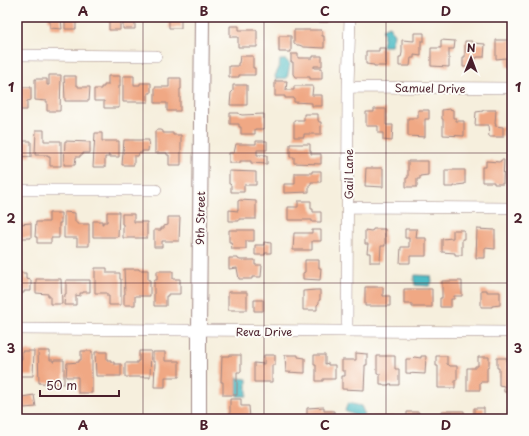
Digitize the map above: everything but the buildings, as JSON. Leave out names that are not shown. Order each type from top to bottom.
[{"type":"street","name":"9th Street","points":[[199,419],[202,17]]},
{"type":"street","name":"Gail Lane","points":[[347,331],[348,87],[350,17]]},
{"type":"street","points":[[17,55],[156,56]]},
{"type":"street","name":"Samuel Drive","points":[[348,87],[512,88]]},
{"type":"street","points":[[17,190],[156,190]]},
{"type":"street","points":[[348,207],[512,208]]},
{"type":"street","name":"Reva Drive","points":[[17,329],[512,332]]},
{"type":"water","points":[[389,26],[394,34],[391,46],[382,46],[384,35],[382,29]]},
{"type":"water","points":[[280,60],[286,60],[290,64],[287,78],[276,79],[275,76],[279,68]]},
{"type":"water","points":[[415,275],[431,276],[432,282],[429,286],[415,285]]},
{"type":"water","points":[[237,378],[247,379],[247,396],[237,396]]},
{"type":"water","points":[[348,403],[361,406],[365,415],[357,419],[354,415],[345,411]]}]
